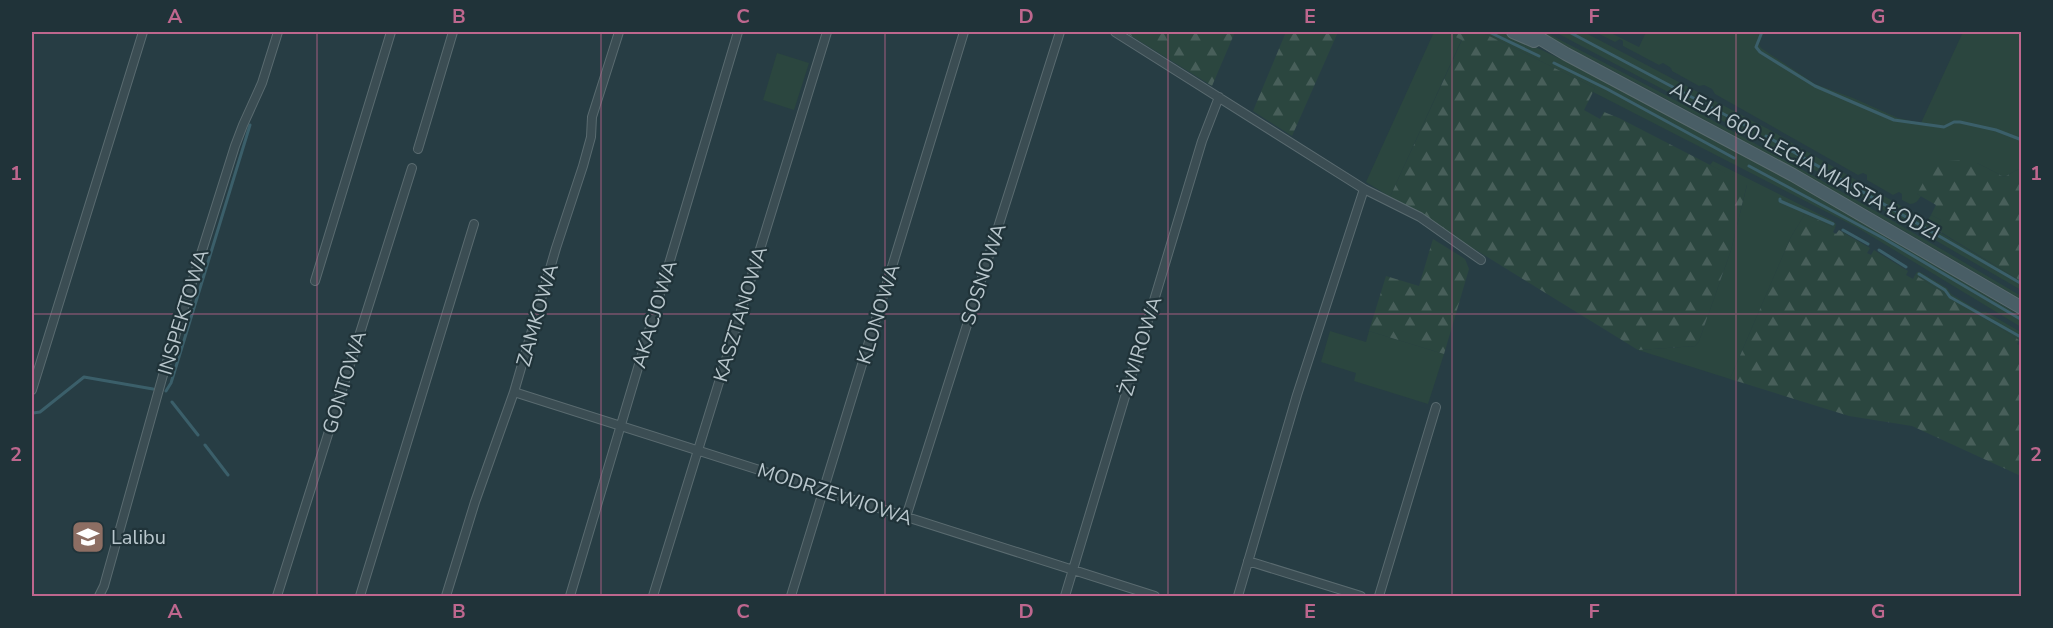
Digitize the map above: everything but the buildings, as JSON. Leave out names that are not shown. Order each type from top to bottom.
[{"type":"main road","name":"ALEJA 600-LECIA MIASTA ŁODZI","points":[[1513,32],[1566,54]]},
{"type":"main road","name":"ALEJA 600-LECIA MIASTA ŁODZI","points":[[1529,32],[1775,165],[2022,308]]},
{"type":"street","points":[[32,390],[143,32]]},
{"type":"street","name":"INSPEKTOWA","points":[[99,597],[165,368],[243,125],[262,83],[278,32]]},
{"type":"street","points":[[315,281],[391,32]]},
{"type":"street","points":[[418,149],[453,32]]},
{"type":"street","name":"ZAMKOWA","points":[[446,597],[514,392],[556,248],[583,166],[591,137],[592,117],[619,32]]},
{"type":"street","name":"AKACJOWA","points":[[570,597],[738,32]]},
{"type":"street","name":"KASZTANOWA","points":[[653,597],[827,32]]},
{"type":"street","name":"KLONOWA","points":[[791,597],[964,32]]},
{"type":"street","name":"SOSNOWA","points":[[906,517],[1060,32]]},
{"type":"street","points":[[1115,32],[1364,189],[1420,217],[1481,260]]},
{"type":"street","name":"ŻWIROWA","points":[[1065,597],[1202,141],[1219,97]]},
{"type":"street","name":"GONTOWA","points":[[277,597],[412,168]]},
{"type":"street","points":[[1238,597],[1297,395],[1364,189]]},
{"type":"street","points":[[360,597],[474,224]]},
{"type":"street","name":"MODRZEWIOWA","points":[[514,392],[1155,597]]},
{"type":"street","points":[[1379,597],[1436,407]]},
{"type":"street","points":[[1248,561],[1361,597]]},
{"type":"green space","points":[[1125,32],[1235,32],[1212,86]]},
{"type":"green space","points":[[1286,32],[1338,32],[1292,136],[1253,111]]},
{"type":"green space","points":[[1434,32],[1445,32],[1462,39],[1390,197],[1366,182]]},
{"type":"green space","points":[[1445,32],[1481,32],[1595,88],[1584,110],[1600,119],[1604,112],[1619,118],[1747,184],[1731,250],[1699,341],[1695,346],[1638,350],[1390,197],[1462,40]]},
{"type":"green space","points":[[1481,32],[1504,32],[1592,74],[1731,148],[1856,217],[2021,316],[2021,327],[1858,228],[1593,92],[1595,88]]},
{"type":"green space","points":[[1539,32],[1545,32],[1606,63],[1785,160],[2021,296],[2021,300],[1782,162]]},
{"type":"green space","points":[[1555,32],[1584,32],[1770,130],[1927,221],[1931,215],[1941,220],[1936,230],[2021,281],[2021,290],[1811,168]]},
{"type":"green space","points":[[1595,32],[1609,32],[1639,47],[1646,32],[1764,32],[1759,44],[1761,48],[1815,84],[1898,118],[1921,123],[1963,32],[2021,32],[2021,168],[2004,177],[1977,163],[1917,194],[1921,196],[1920,198],[1910,204],[1902,200],[1902,194],[1899,192],[1893,195],[1867,180],[1867,175],[1863,173],[1858,175],[1715,94],[1712,89],[1704,85],[1699,86],[1672,71],[1663,63],[1659,65],[1623,46],[1623,41],[1620,39],[1615,42]]},
{"type":"green space","points":[[777,53],[809,63],[794,110],[763,100]]},
{"type":"green space","points":[[1963,160],[1977,163],[2004,177],[2021,168],[2021,281],[1936,229],[1941,220],[1931,215],[1936,205],[1917,194],[1934,162]]},
{"type":"green space","points":[[1713,161],[1836,224],[1835,228],[1805,214],[1791,237],[1730,379],[1638,350],[1695,346],[1699,341],[1731,250],[1747,185],[1710,165]]},
{"type":"green space","points":[[1805,214],[1835,228],[1833,232],[1836,234],[1839,230],[1870,248],[1867,253],[1871,255],[1874,250],[1908,271],[1906,275],[1913,279],[1915,275],[2019,340],[2017,344],[2022,347],[2021,476],[1912,426],[1849,416],[1730,379],[1791,237]]},
{"type":"green space","points":[[1433,239],[1465,259],[1469,269],[1444,354],[1369,331],[1386,276],[1419,286]]},
{"type":"green space","points":[[1917,272],[1947,288],[1951,294],[1981,312],[1986,312],[2019,331],[2021,335],[2019,340],[1915,275]]},
{"type":"green space","points":[[1330,331],[1366,342],[1369,331],[1444,354],[1428,404],[1354,381],[1356,373],[1321,362]]},
{"type":"waterway","points":[[1489,32],[1539,56]]},
{"type":"waterway","points":[[1762,32],[1756,47],[1760,52],[1815,86],[1894,120],[1944,127],[1960,122],[1996,130],[2022,140]]},
{"type":"waterway","points":[[1571,33],[1750,128]]},
{"type":"waterway","points":[[1554,63],[1734,158]]},
{"type":"waterway","points":[[166,391],[171,383],[250,125]]},
{"type":"waterway","points":[[1766,136],[2022,284]]},
{"type":"waterway","points":[[1749,166],[1883,238],[2022,320]]},
{"type":"waterway","points":[[1780,199],[1780,201],[1833,224]]},
{"type":"waterway","points":[[1843,230],[1868,244]]},
{"type":"waterway","points":[[1879,250],[1906,267]]},
{"type":"waterway","points":[[1919,274],[1945,290],[1950,297],[2019,336]]},
{"type":"waterway","points":[[33,413],[40,412],[84,377],[153,389]]},
{"type":"waterway","points":[[172,402],[198,435]]},
{"type":"waterway","points":[[205,445],[228,475]]},
{"type":"place","name":"Lalibu","points":[[88,537]]}]
